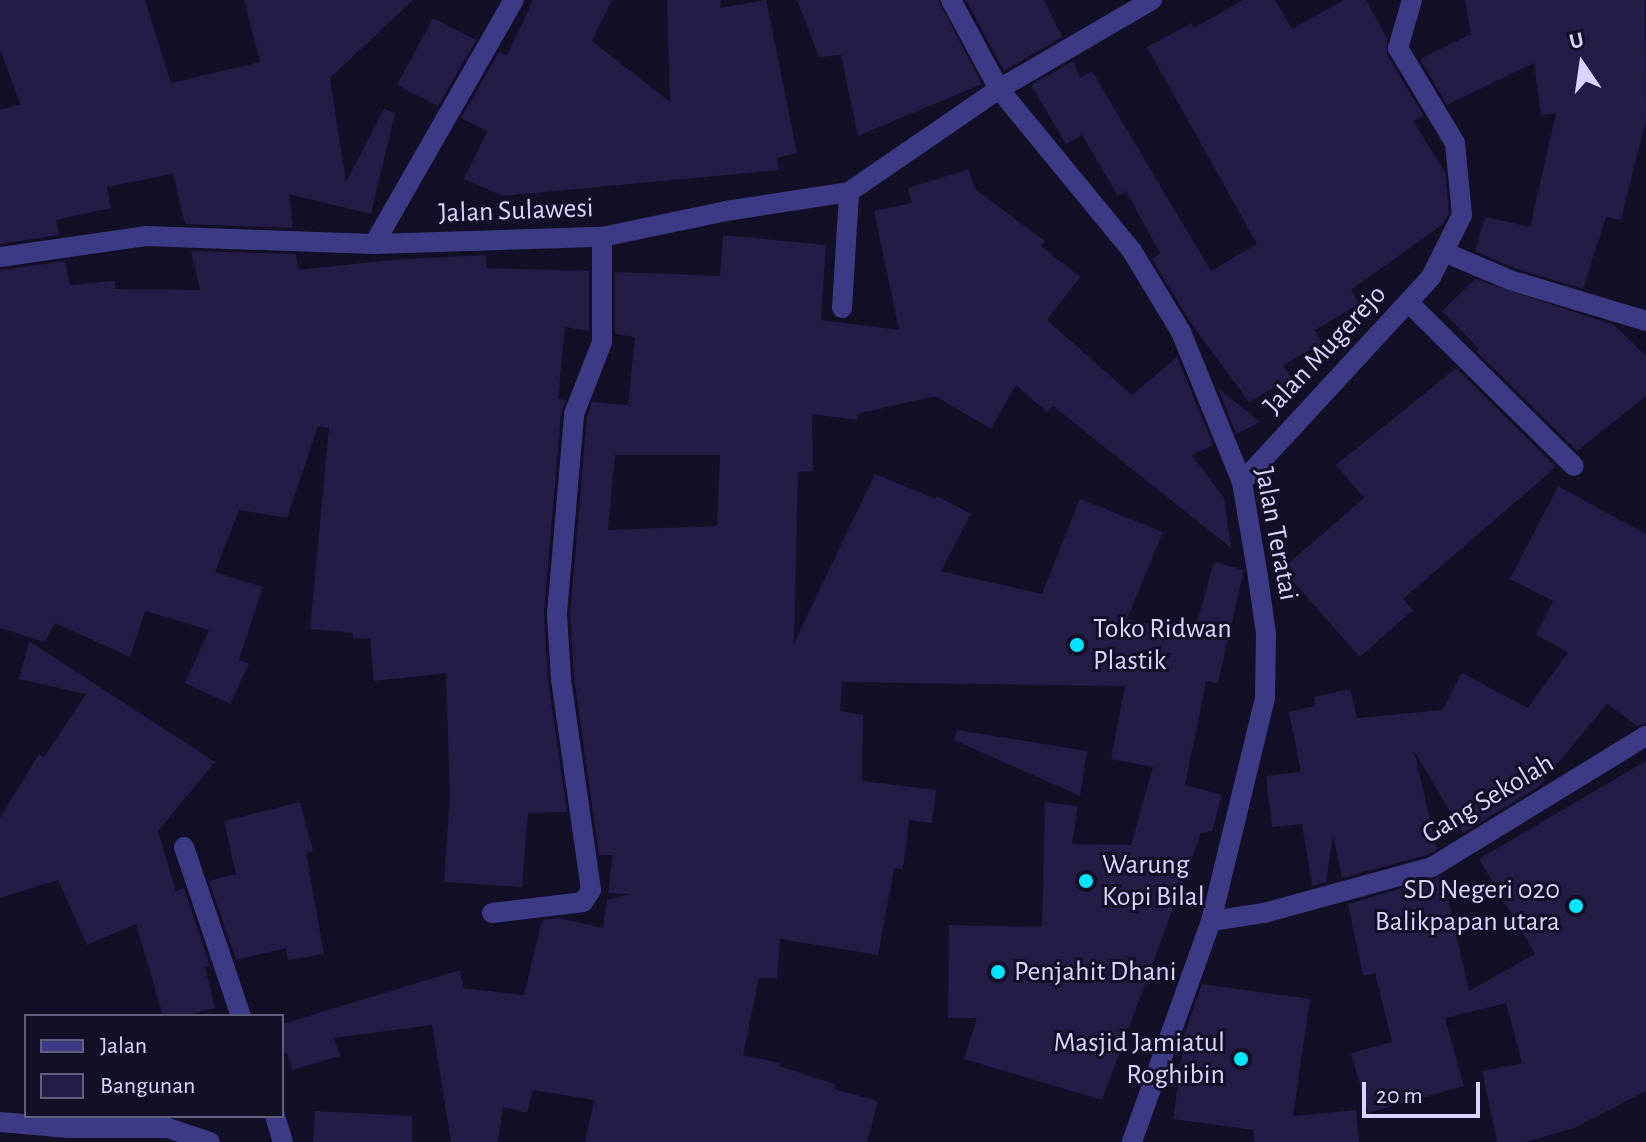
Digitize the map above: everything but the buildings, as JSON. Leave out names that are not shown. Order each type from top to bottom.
[{"type":"street","points":[[374,244],[514,0]]},
{"type":"street","name":"Jalan Teratai","points":[[951,0],[999,89],[1132,251],[1181,332],[1242,482],[1266,634],[1265,698],[1211,921],[1132,1142]]},
{"type":"street","name":"Jalan Sulawesi","points":[[0,257],[145,236],[374,244],[602,237],[726,211],[849,192],[999,89],[1152,0]]},
{"type":"street","name":"Jalan Mugerejo","points":[[1242,482],[1431,277],[1462,215],[1455,143],[1398,48],[1412,0]]},
{"type":"street","points":[[842,308],[849,192]]},
{"type":"street","points":[[492,913],[583,902],[591,890],[561,678],[557,614],[574,414],[602,342],[602,237]]},
{"type":"street","points":[[1444,252],[1510,280],[1646,321]]},
{"type":"street","points":[[1408,302],[1574,466]]},
{"type":"street","name":"Gang Sekolah","points":[[1211,921],[1264,913],[1432,867],[1646,736]]},
{"type":"street","points":[[184,847],[240,1014]]},
{"type":"street","points":[[276,1118],[283,1142]]},
{"type":"street","points":[[0,1122],[69,1128],[168,1128],[210,1142]]},
{"type":"place","name":"Toko Ridwan Plastik","points":[[1077,645]]},
{"type":"place","name":"Warung Kopi Bilal","points":[[1086,881]]},
{"type":"place","name":"SD Negeri 020 Balikpapan utara","points":[[1576,906]]},
{"type":"place","name":"Penjahit Dhani","points":[[998,972]]},
{"type":"place","name":"Masjid Jamiatul Roghibin","points":[[1241,1059]]}]
